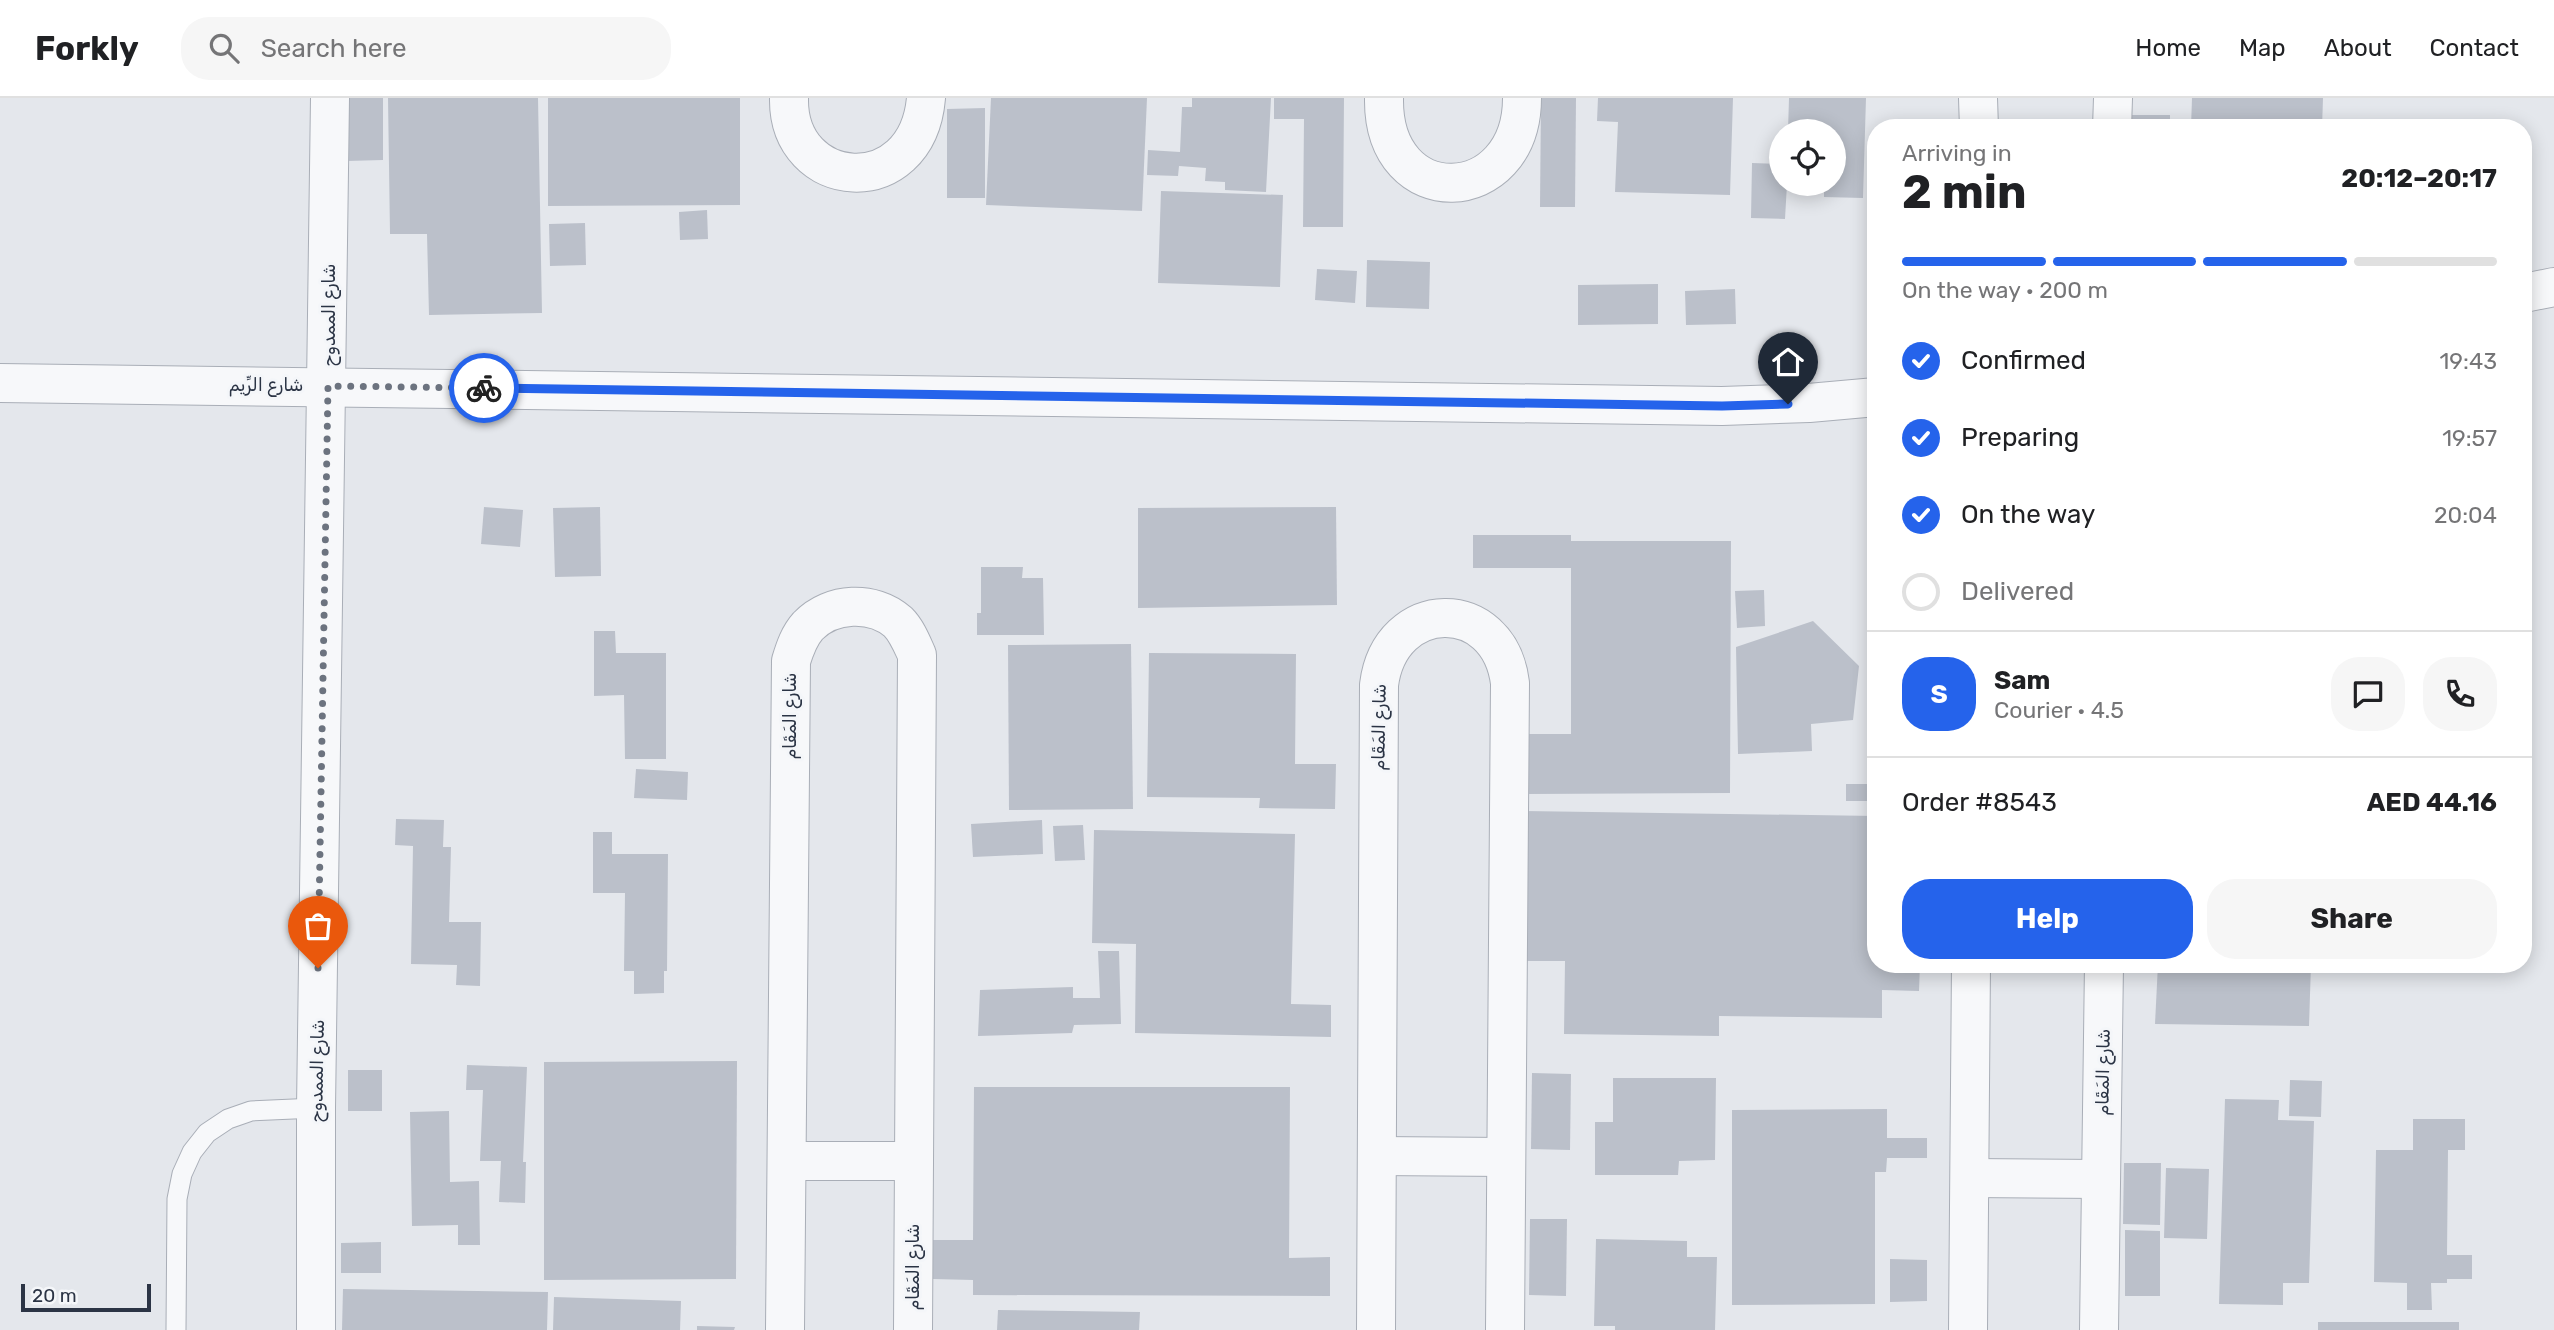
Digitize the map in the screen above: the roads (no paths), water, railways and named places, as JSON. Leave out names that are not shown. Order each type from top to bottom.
[{"type":"street","name":"شارع الممدوح","points":[[316,1330],[316,1108],[330,98]]},
{"type":"street","points":[[789,98],[792,123],[799,141],[811,155],[827,166],[845,172],[864,173],[900,158],[912,144],[921,127],[926,98]]},
{"type":"street","points":[[1384,98],[1387,135],[1397,155],[1413,171],[1433,180],[1456,183],[1477,178],[1497,166],[1511,148],[1518,127],[1522,98]]},
{"type":"street","points":[[1978,98],[1979,119]]},
{"type":"street","points":[[2112,119],[2113,98]]},
{"type":"street","points":[[2532,291],[2554,287]]},
{"type":"street","name":"شارع الرِّيم","points":[[0,383],[1722,406],[1867,398]]},
{"type":"street","name":"شارع المَقَام","points":[[785,1330],[791,661],[797,642],[808,626],[824,613],[843,607],[862,606],[881,612],[898,622],[910,637],[917,655],[913,1330]]},
{"type":"street","name":"شارع المَقَام","points":[[1376,1330],[1379,685],[1381,667],[1389,650],[1401,635],[1426,621],[1453,618],[1471,623],[1487,633],[1500,648],[1508,664],[1510,683],[1505,1330]]},
{"type":"street","points":[[1968,1330],[1970,973]]},
{"type":"street","name":"شارع المَقَام","points":[[2099,1330],[2104,973]]},
{"type":"street","points":[[1377,1156],[1506,1157]]},
{"type":"street","points":[[786,1161],[914,1161]]},
{"type":"street","points":[[1970,1178],[2100,1179]]},
{"type":"lane","points":[[176,1330],[177,1199],[181,1174],[192,1152],[207,1133],[228,1119],[251,1111],[316,1108]]}]
